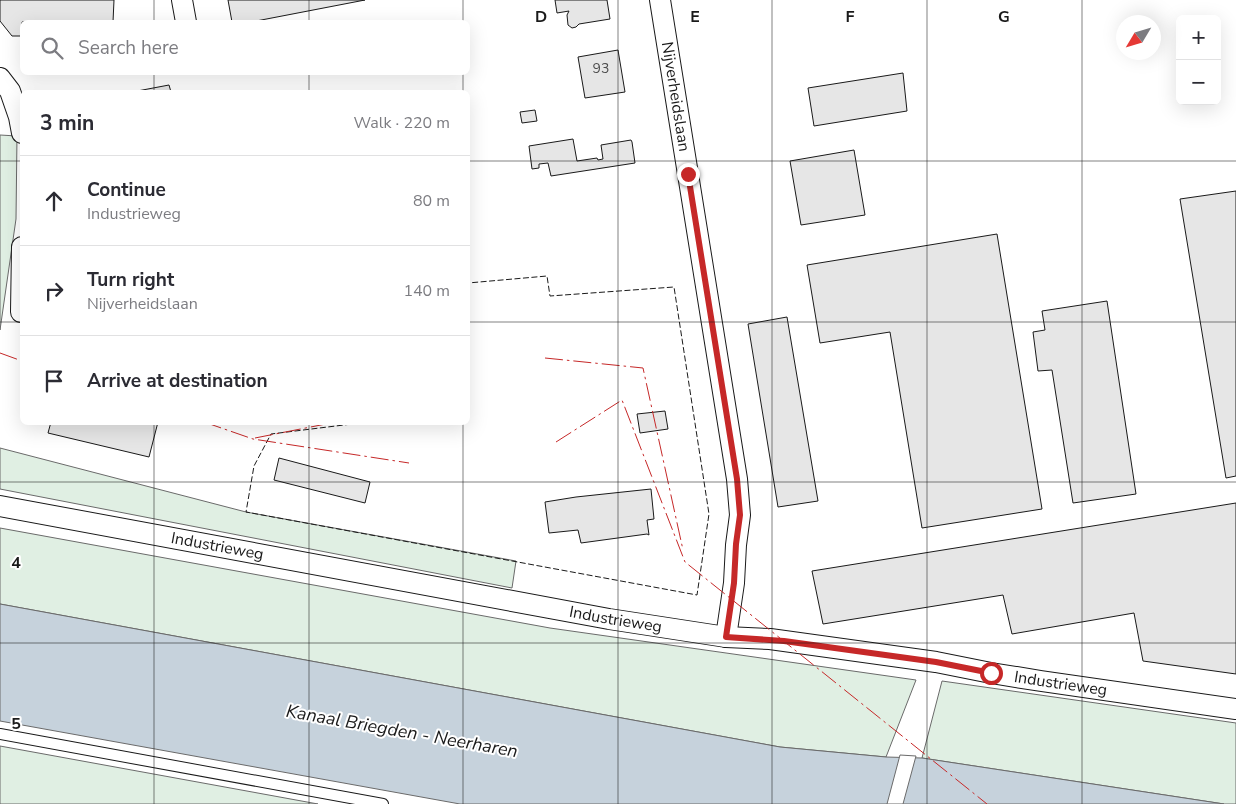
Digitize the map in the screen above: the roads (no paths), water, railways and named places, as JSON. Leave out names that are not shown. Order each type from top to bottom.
[{"type":"street","points":[[182,0],[186,20]]},
{"type":"street","name":"Nijverheidslaan","points":[[660,0],[737,479],[740,515],[734,583],[726,637]]},
{"type":"street","points":[[0,78],[10,91],[20,122]]},
{"type":"street","name":"Industrieweg","points":[[0,506],[609,619],[726,637],[770,639],[936,662],[1041,681],[1236,709]]},
{"type":"lane","points":[[0,734],[383,804]]},
{"type":"water","name":"Kanaal Briegden - Neerharen","points":[[0,604],[780,747],[886,757],[922,758],[1224,804],[460,804],[0,721]]}]
